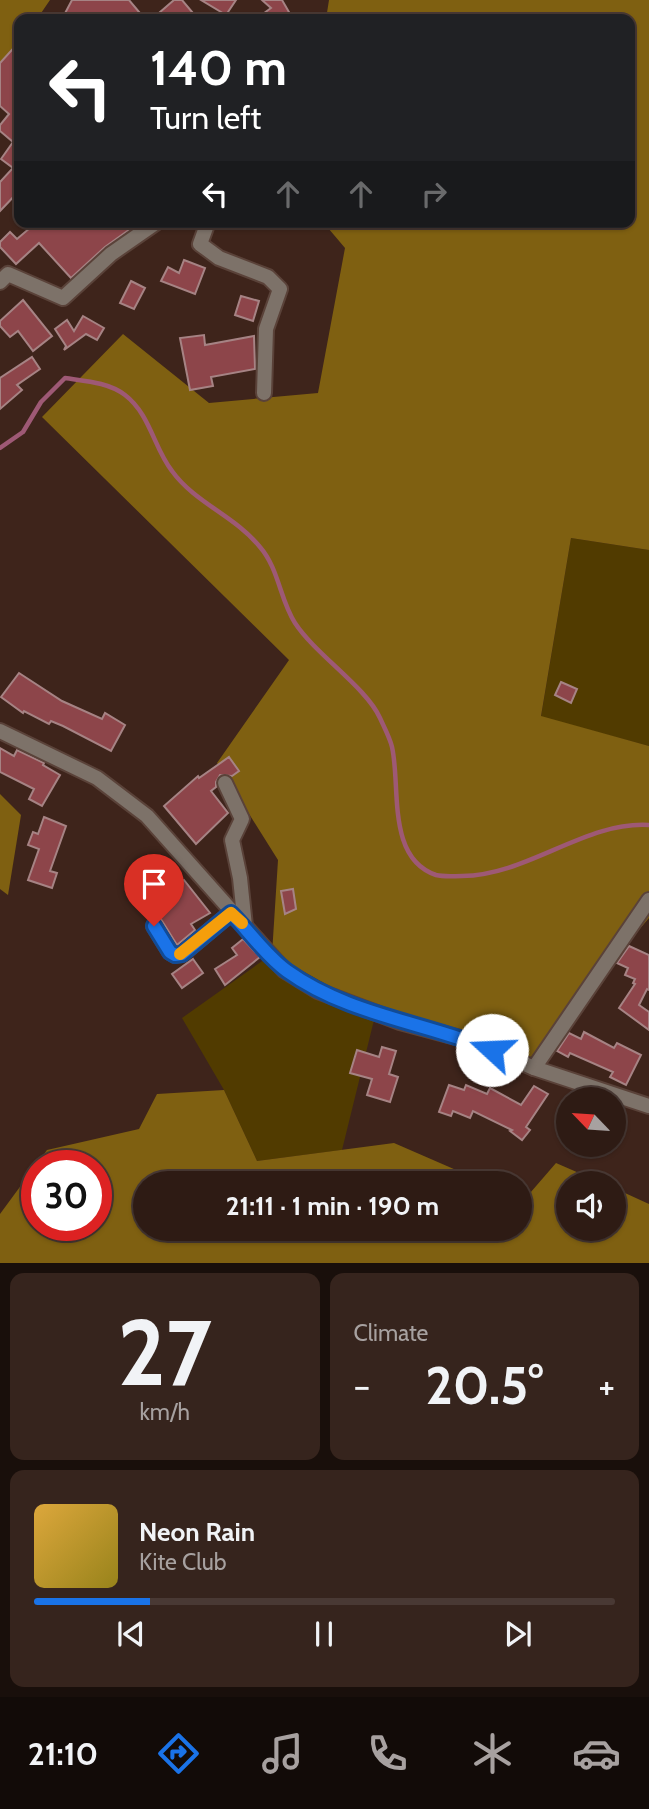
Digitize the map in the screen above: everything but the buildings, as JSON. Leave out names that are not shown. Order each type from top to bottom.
[{"type":"street","points":[[0,282],[8,275],[63,298],[111,254],[148,228]]},
{"type":"street","points":[[206,228],[200,244],[219,258],[268,277],[280,289],[266,329],[264,393]]},
{"type":"street","points":[[0,731],[97,778],[137,809],[211,886],[231,913],[284,970],[318,990],[400,1023],[471,1041],[534,1068],[649,1106]]},
{"type":"street","points":[[225,783],[242,819],[232,840],[240,878],[245,926]]},
{"type":"street","points":[[534,1068],[649,900]]},
{"type":"street","points":[[154,926],[170,952],[175,955],[182,954],[231,913]]},
{"type":"shaded area","points":[[0,0],[50,0],[40,14],[14,14],[14,51],[0,71]]},
{"type":"shaded area","points":[[329,0],[649,0],[649,550],[571,538],[541,716],[649,746],[649,918],[531,1057],[376,1012],[272,954],[278,860],[217,763],[289,660],[42,417],[123,334],[209,403],[318,393],[345,248],[328,228],[635,228],[635,14],[327,14]]},
{"type":"shaded area","points":[[571,538],[649,550],[649,746],[541,717]]},
{"type":"shaded area","points":[[0,794],[21,815],[8,895],[0,889]]},
{"type":"shaded area","points":[[272,954],[376,1012],[342,1150],[257,1161],[224,1090],[182,1018]]},
{"type":"shaded area","points":[[224,1090],[257,1161],[394,1143],[458,1171],[133,1171],[133,1241],[532,1241],[532,1191],[556,1163],[574,1171],[556,1171],[556,1241],[626,1241],[626,1193],[649,1204],[649,1263],[0,1263],[0,1214],[21,1185],[21,1241],[112,1241],[112,1150],[47,1150],[139,1129],[157,1094]]},
{"type":"waterway","points":[[0,448],[23,432],[41,402],[65,378],[111,387],[125,395],[146,421],[166,462],[181,482],[250,536],[260,547],[271,565],[295,623],[373,706],[392,747],[402,837],[409,853],[420,866],[442,876],[487,873],[510,867],[602,831],[649,825]]},
{"type":"slow traffic","points":[[180,954],[231,913],[242,923]]},
{"type":"route","points":[[154,926],[170,952],[175,955],[182,954],[231,913],[284,970],[318,990],[400,1023],[471,1041],[492,1050]]}]
